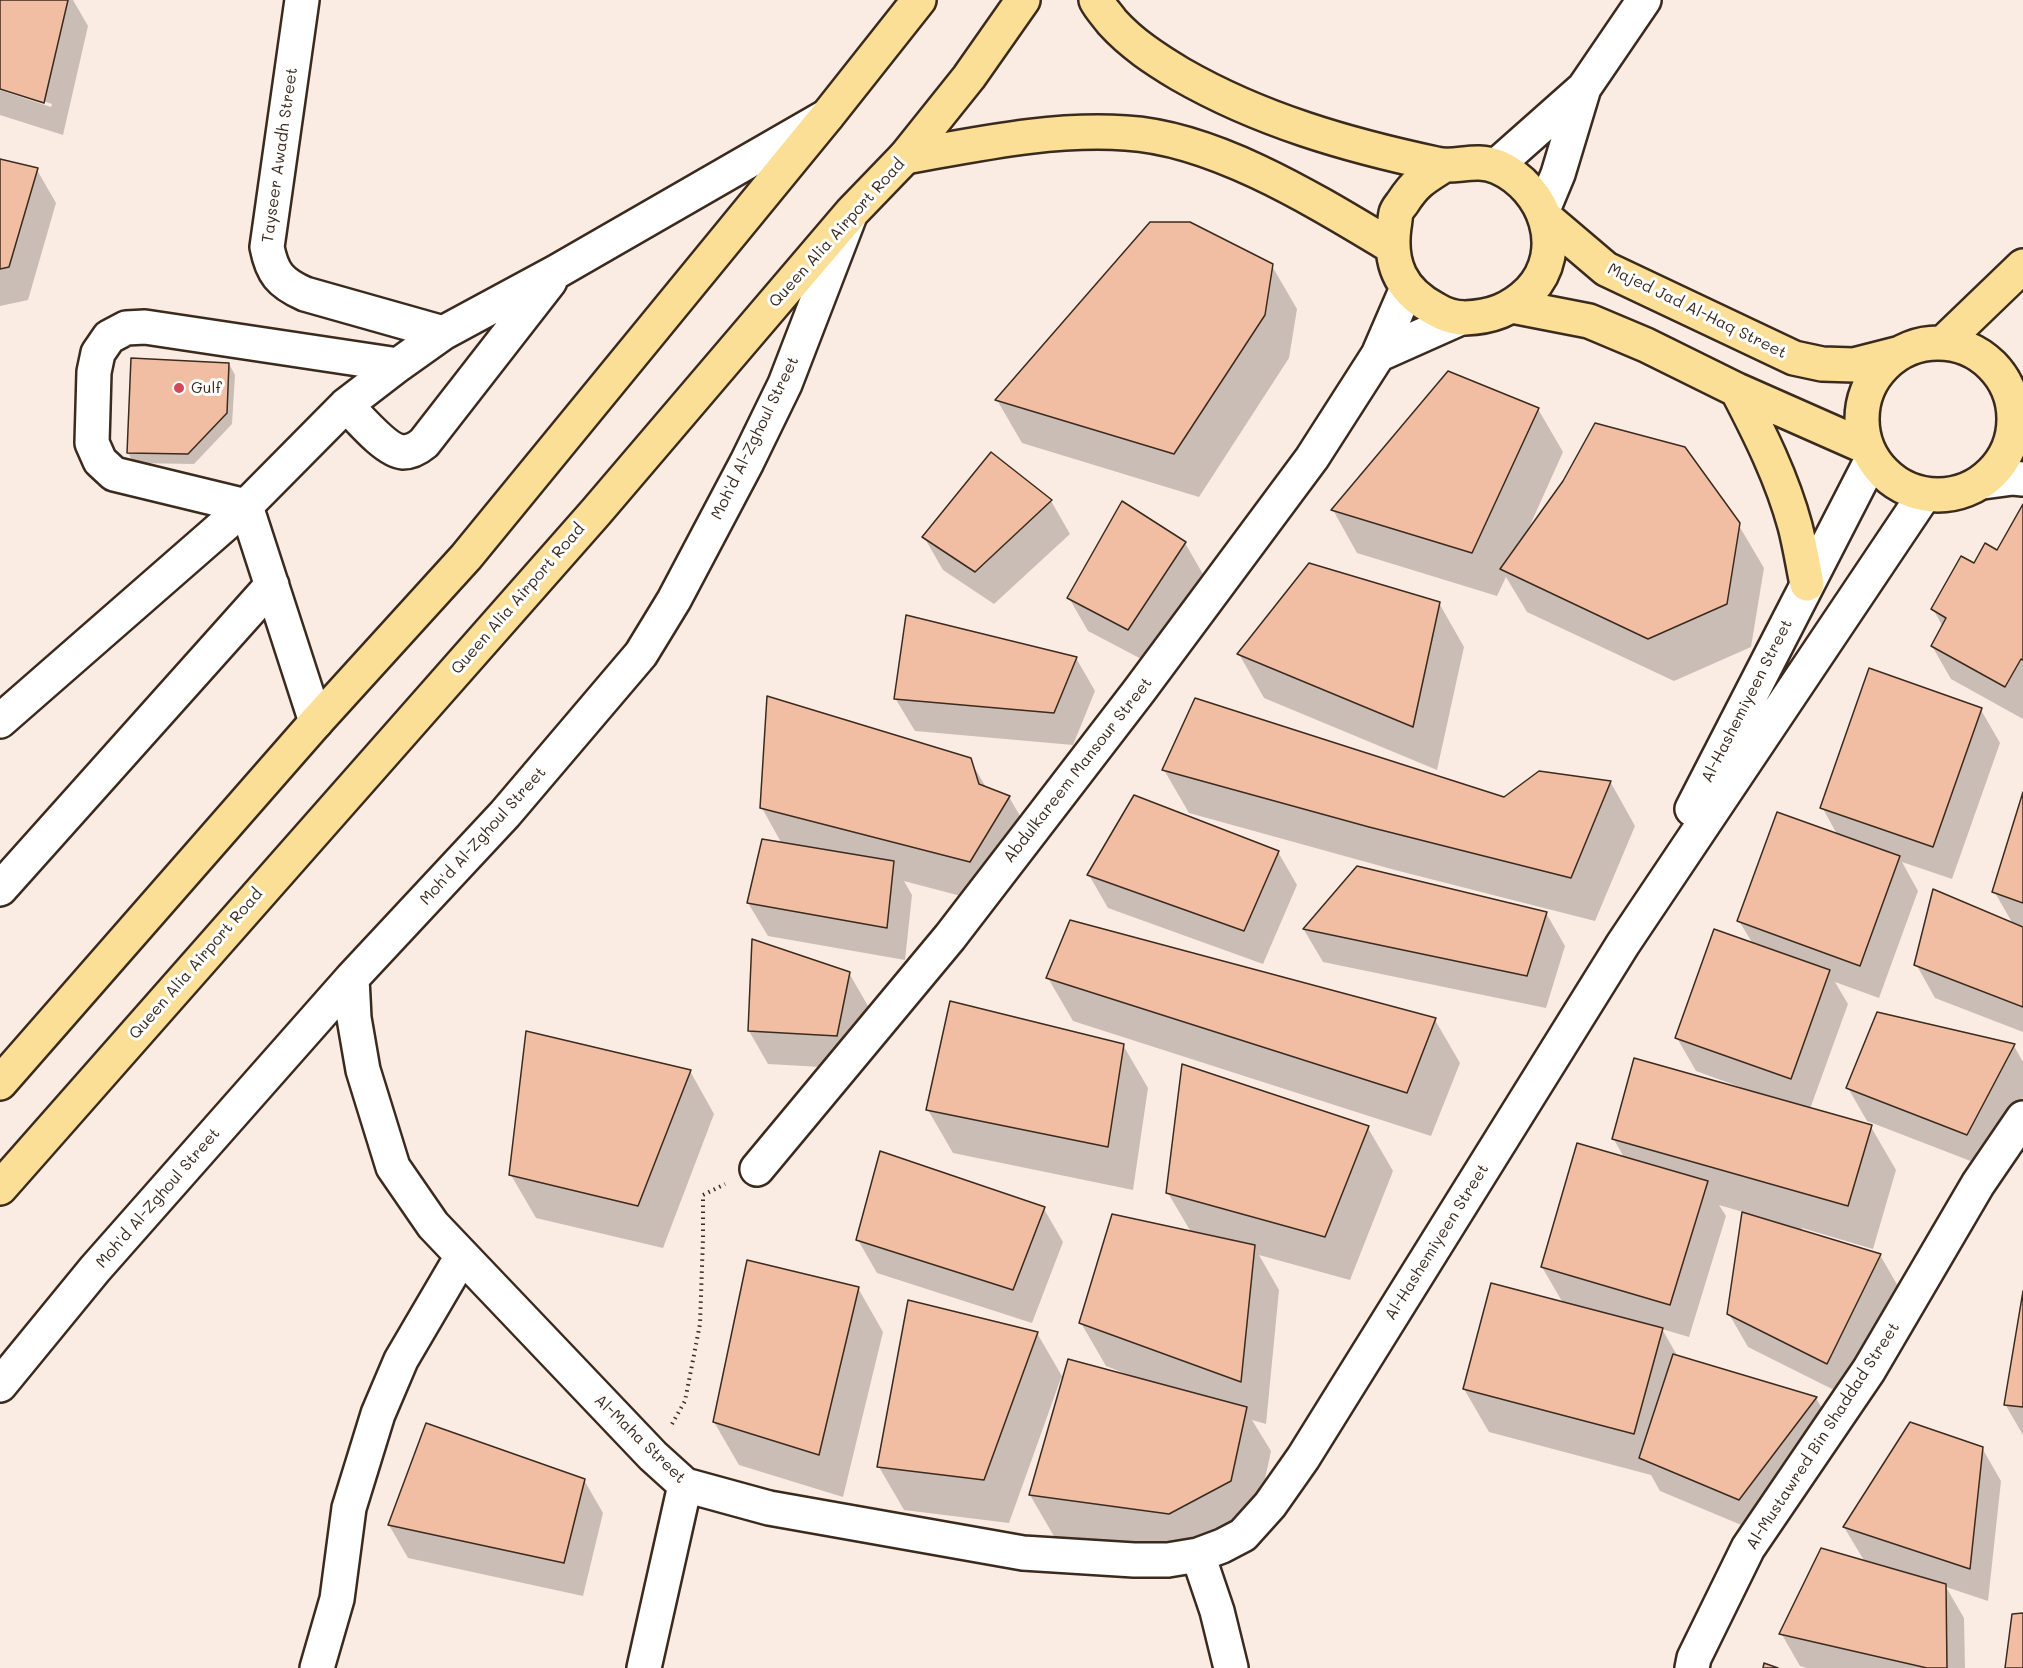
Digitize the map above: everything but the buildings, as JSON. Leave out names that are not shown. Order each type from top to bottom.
[{"type":"main road","points":[[0,1083],[316,722],[466,557],[828,115],[919,0]]},
{"type":"main road","name":"Queen Alia Airport Road","points":[[0,1188],[588,521],[851,213],[905,157],[969,77],[1023,0]]},
{"type":"main road","points":[[1096,0],[1121,31],[1146,53],[1205,88],[1282,122],[1367,149],[1443,166],[1469,162],[1496,166],[1515,176],[1531,191],[1544,214],[1549,243],[1544,268],[1531,290],[1512,306],[1488,317],[1461,318],[1441,313],[1422,303],[1407,288],[1396,268],[1391,246],[1396,212],[1414,184],[1443,166]]},
{"type":"main road","points":[[905,157],[1018,136],[1071,132],[1128,133],[1185,143],[1235,161],[1328,209],[1391,246]]},
{"type":"main road","name":"Majed Jad Al-Haq Street","points":[[1544,214],[1606,269],[1794,358],[1822,364],[1854,365],[1899,353]]},
{"type":"main road","points":[[1943,343],[2023,266]]},
{"type":"main road","points":[[1512,306],[1589,321],[1646,345],[1869,453],[1894,483],[1924,495],[1955,494],[1983,482],[2000,466],[2011,444],[2019,412],[1997,370],[1982,357],[1964,347],[1943,343],[1920,344],[1899,353],[1878,371],[1865,394],[1861,421],[1869,453]]},
{"type":"main road","points":[[1737,390],[1765,443],[1784,491],[1795,525],[1807,584]]},
{"type":"street","name":"Tayseer Awadh Street","points":[[302,0],[267,247],[270,262],[278,276],[290,287],[304,294],[443,333]]},
{"type":"street","points":[[1496,166],[1584,88],[1644,0]]},
{"type":"street","points":[[1544,214],[1584,88]]},
{"type":"street","points":[[0,721],[246,506],[346,405],[398,364],[443,333],[556,272],[828,115]]},
{"type":"street","name":"Moh'd Al-Zghoul Street","points":[[0,1385],[95,1269],[352,978],[505,814],[641,654],[674,600],[747,462],[785,384],[851,213]]},
{"type":"street","points":[[346,405],[392,449],[403,452],[415,450],[424,443],[556,272]]},
{"type":"street","name":"Abdulkareem Mansour Street","points":[[757,1169],[950,937],[1139,691],[1312,459],[1378,355],[1407,288]]},
{"type":"street","points":[[1378,355],[1461,318]]},
{"type":"street","points":[[246,506],[114,474],[100,461],[92,443],[94,372],[98,353],[109,337],[126,328],[145,327],[398,364]]},
{"type":"street","name":"Al-Hashemiyeen Street","points":[[1623,944],[1807,584],[1869,453]]},
{"type":"street","points":[[1983,482],[2023,479]]},
{"type":"street","name":"Al-Hashemiyeen Street","points":[[1243,1535],[1270,1505],[1303,1458],[1623,944],[1924,495]]},
{"type":"street","points":[[246,506],[316,722]]},
{"type":"street","points":[[0,889],[272,585]]},
{"type":"street","name":"Al-Maha Street","points":[[352,978],[354,1018],[363,1070],[393,1167],[433,1225],[653,1456],[685,1485],[769,1508],[1023,1553],[1168,1560],[1198,1555],[1243,1535]]},
{"type":"street","name":"Al-Mustawred Bin Shaddad Street","points":[[1692,1668],[1694,1658],[1748,1548],[1869,1370],[1978,1184],[2023,1118]]},
{"type":"street","points":[[317,1668],[337,1599],[349,1508],[378,1414],[401,1359],[462,1256]]},
{"type":"street","points":[[644,1668],[685,1485]]},
{"type":"street","points":[[1198,1555],[1217,1611],[1231,1668]]},
{"type":"path","points":[[653,1456],[685,1401],[700,1324],[702,1195],[757,1169]]},
{"type":"place","name":"Gulf","points":[[179,388]]}]
